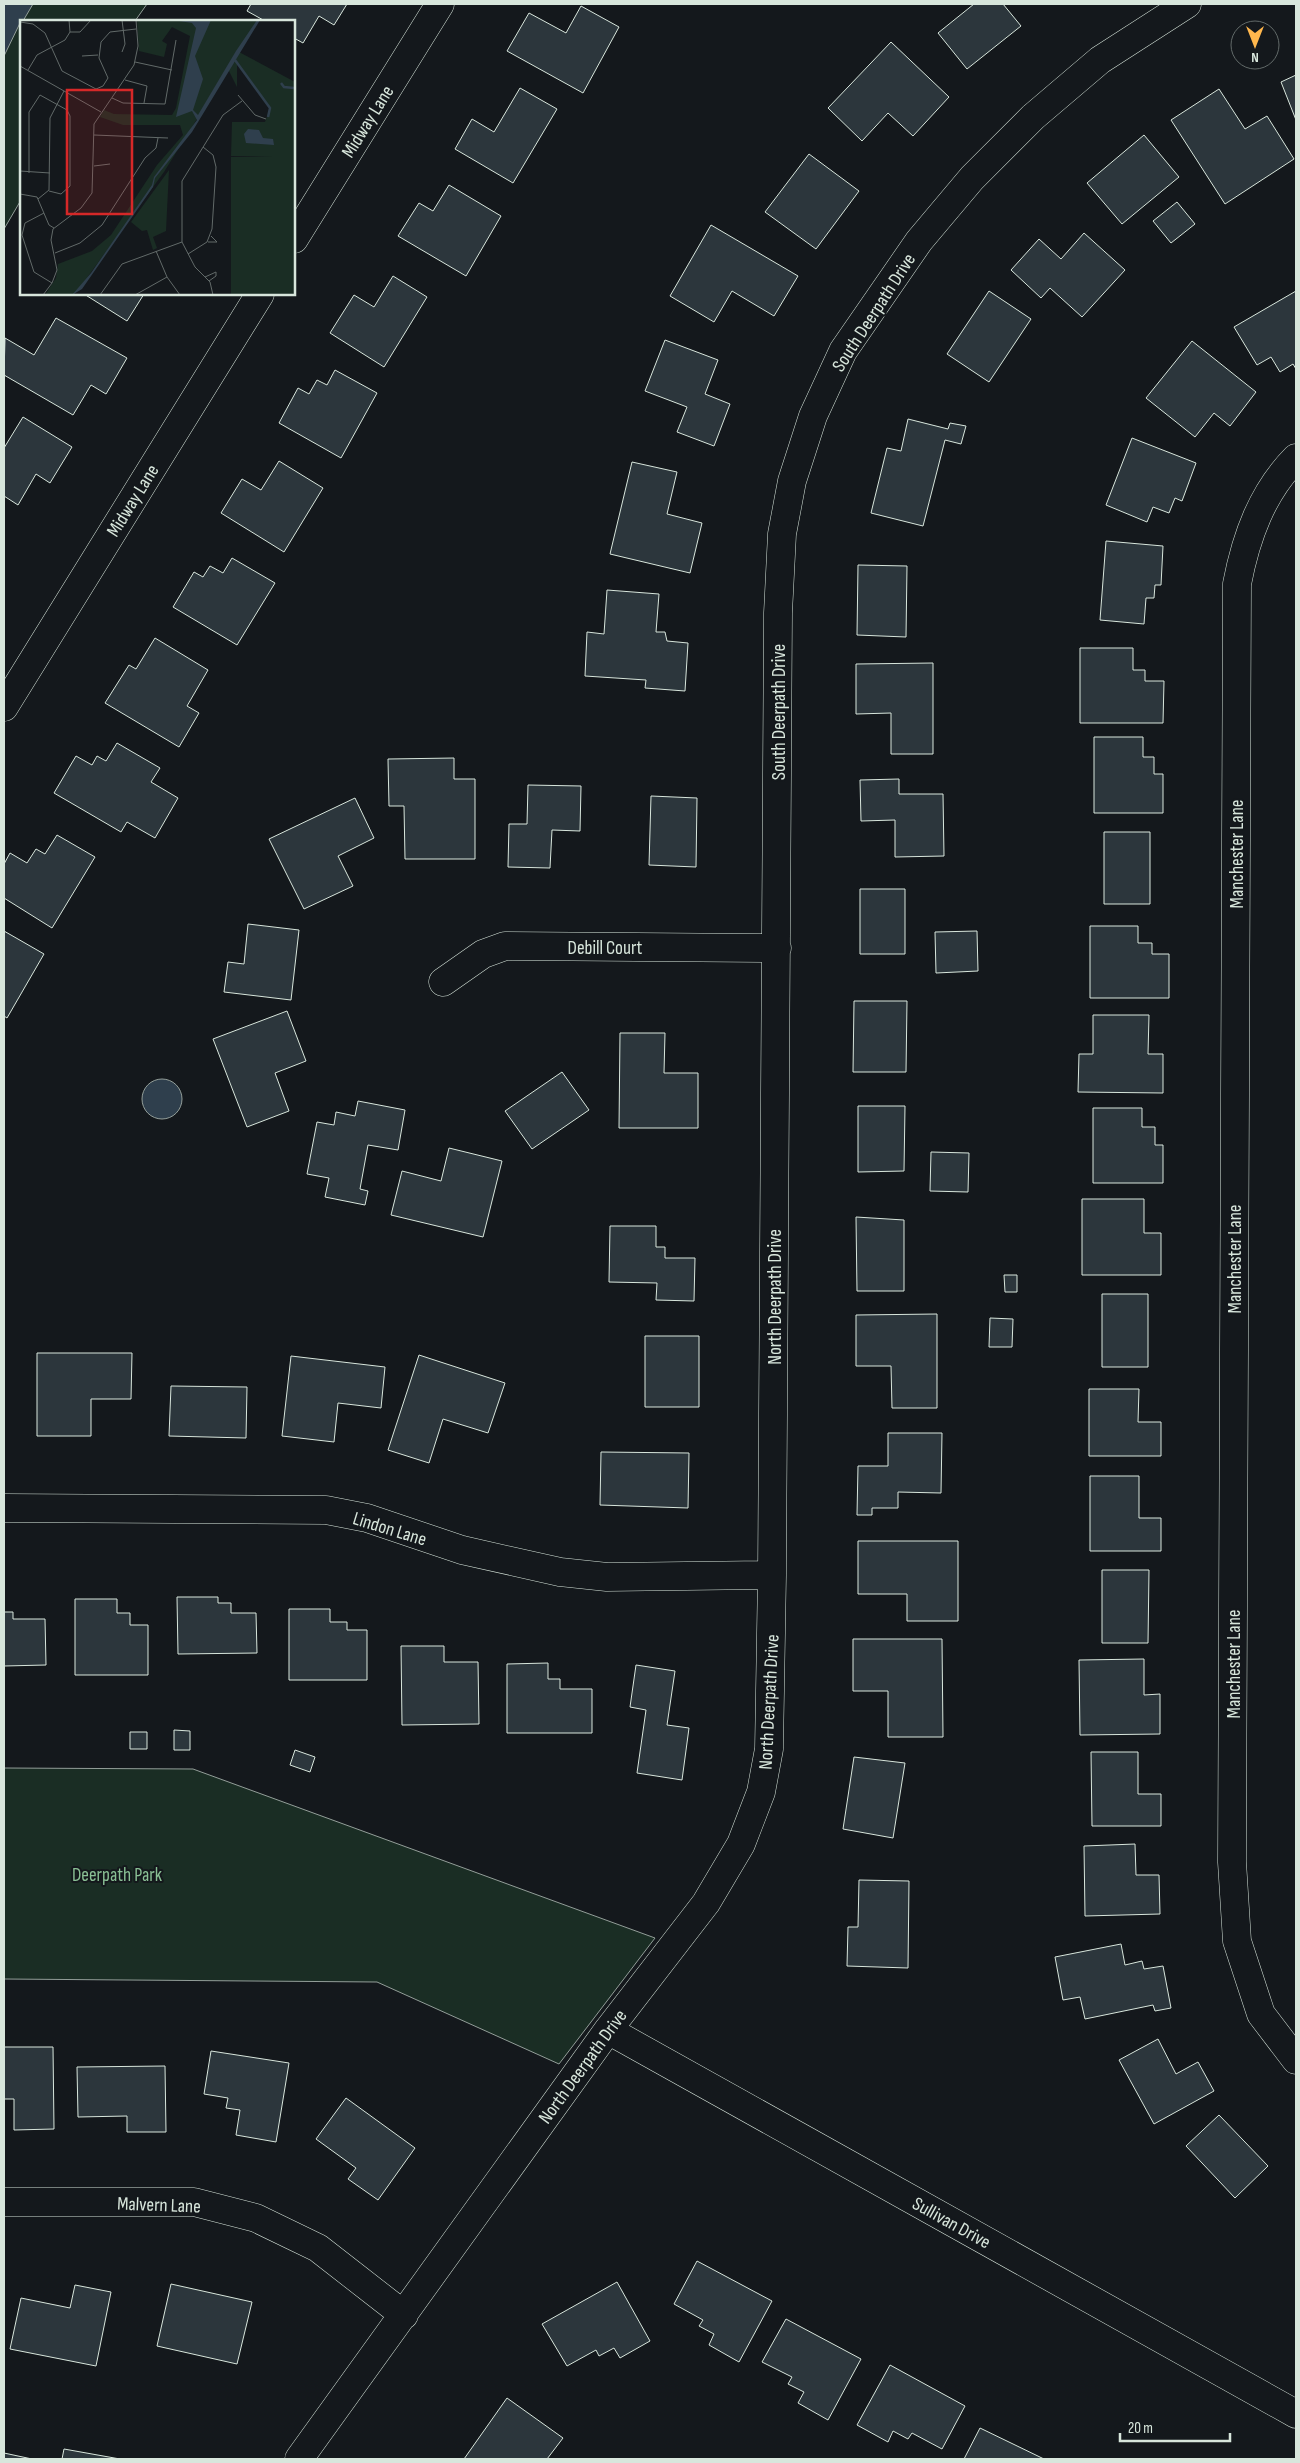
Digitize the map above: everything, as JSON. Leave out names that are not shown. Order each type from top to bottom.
[{"type":"street","name":"Midway Lane","points":[[295,237],[440,4]]},
{"type":"street","name":"South Deerpath Drive","points":[[777,948],[778,622],[782,534],[792,481],[813,416],[843,351],[919,241],[972,178],[1033,117],[1100,60],[1187,4]]},
{"type":"street","name":"Midway Lane","points":[[4,706],[259,295]]},
{"type":"street","name":"Manchester Lane","points":[[1296,458],[1268,493],[1244,547],[1237,584],[1232,1842],[1237,1941],[1261,2014],[1296,2060]]},
{"type":"street","name":"Debill Court","points":[[443,982],[483,954],[504,946],[777,948]]},
{"type":"street","name":"North Deerpath Drive","points":[[299,2459],[608,2030],[706,1903],[741,1844],[761,1792],[769,1749],[777,948]]},
{"type":"street","name":"Lindon Lane","points":[[4,1508],[326,1510],[367,1518],[462,1550],[560,1572],[606,1577],[772,1575]]},
{"type":"street","name":"Sullivan Drive","points":[[608,2030],[1296,2414]]},
{"type":"street","name":"Malvern Lane","points":[[4,2202],[194,2202],[256,2218],[318,2248],[404,2315]]},
{"type":"green space","points":[[4,4],[147,4],[136,20],[20,20],[20,202],[4,229]]},
{"type":"green space","name":"Deerpath Park","points":[[4,1768],[193,1769],[655,1938],[559,2064],[377,1982],[4,1979]]},
{"type":"water","points":[[4,4],[33,4],[24,20],[20,20],[4,56]]},
{"type":"water","points":[[166,1079],[173,1082],[179,1088],[182,1099],[181,1107],[173,1116],[166,1119],[158,1119],[151,1116],[143,1107],[142,1095],[145,1088],[154,1080]]},
{"type":"building","points":[[251,4],[347,4],[334,25],[319,16],[303,43],[295,39],[295,20],[263,20],[247,11]]},
{"type":"building","points":[[974,4],[1003,4],[1021,26],[967,69],[938,33]]},
{"type":"building","points":[[581,6],[619,27],[583,93],[507,51],[529,13],[566,33]]},
{"type":"building","points":[[891,42],[949,97],[913,136],[888,113],[862,141],[828,108]]},
{"type":"building","points":[[1296,75],[1296,120],[1281,82]]},
{"type":"building","points":[[520,88],[557,109],[513,183],[455,149],[472,119],[494,132]]},
{"type":"building","points":[[1219,89],[1245,129],[1267,116],[1294,159],[1225,204],[1171,120]]},
{"type":"building","points":[[1144,135],[1179,177],[1122,224],[1087,183]]},
{"type":"building","points":[[809,154],[859,191],[816,249],[765,212]]},
{"type":"building","points":[[449,185],[501,216],[466,276],[398,236],[419,203],[433,211]]},
{"type":"building","points":[[1177,202],[1195,224],[1171,243],[1153,221]]},
{"type":"building","points":[[711,225],[798,276],[774,316],[732,291],[714,322],[670,296]]},
{"type":"building","points":[[1084,233],[1125,270],[1082,317],[1050,288],[1041,298],[1011,270],[1039,239],[1061,259]]},
{"type":"building","points":[[393,276],[427,297],[384,367],[330,333],[354,295],[374,307]]},
{"type":"building","points":[[989,291],[1031,319],[989,382],[947,354]]},
{"type":"building","points":[[1296,291],[1296,369],[1293,364],[1280,372],[1271,357],[1257,365],[1234,327]]},
{"type":"building","points":[[86,295],[143,295],[127,321]]},
{"type":"building","points":[[56,318],[127,358],[106,394],[91,385],[73,415],[4,375],[5,338],[34,355]]},
{"type":"building","points":[[665,340],[718,360],[705,394],[730,404],[714,446],[677,432],[687,407],[645,391]]},
{"type":"building","points":[[1192,341],[1256,392],[1230,426],[1214,413],[1195,437],[1146,398]]},
{"type":"building","points":[[335,370],[377,393],[341,458],[279,423],[298,388],[309,394],[317,380],[327,385]]},
{"type":"building","points":[[23,417],[72,447],[50,483],[36,474],[18,505],[4,496],[4,448]]},
{"type":"building","points":[[908,419],[948,429],[950,423],[966,426],[961,444],[945,440],[923,526],[871,513],[887,448],[901,451]]},
{"type":"building","points":[[1132,438],[1196,463],[1182,501],[1175,498],[1169,513],[1153,507],[1147,522],[1106,505]]},
{"type":"building","points":[[279,461],[323,488],[284,552],[221,513],[242,479],[261,490]]},
{"type":"building","points":[[632,462],[677,472],[667,514],[702,523],[690,573],[610,554]]},
{"type":"building","points":[[1106,541],[1163,546],[1161,585],[1155,585],[1154,598],[1146,598],[1144,624],[1100,620]]},
{"type":"building","points":[[232,558],[275,583],[237,645],[173,607],[194,572],[203,577],[210,566],[223,573]]},
{"type":"building","points":[[858,565],[907,566],[906,637],[857,635]]},
{"type":"building","points":[[607,590],[659,594],[656,632],[665,632],[667,641],[688,643],[685,691],[645,688],[646,680],[585,676],[587,632],[604,634]]},
{"type":"building","points":[[155,638],[208,670],[187,706],[199,713],[179,747],[105,703],[129,665],[136,669]]},
{"type":"building","points":[[1080,648],[1133,648],[1133,670],[1145,670],[1145,681],[1164,681],[1163,723],[1080,723]]},
{"type":"building","points":[[933,663],[933,754],[891,754],[891,713],[856,714],[856,664]]},
{"type":"building","points":[[1094,737],[1143,737],[1143,757],[1154,757],[1154,774],[1163,774],[1163,813],[1094,813]]},
{"type":"building","points":[[117,743],[160,768],[151,782],[178,798],[155,838],[127,822],[121,832],[54,793],[76,756],[92,765],[97,756],[106,761]]},
{"type":"building","points":[[454,758],[454,779],[475,779],[475,859],[405,859],[404,806],[389,806],[388,759]]},
{"type":"building","points":[[899,779],[899,794],[943,794],[944,856],[895,857],[895,820],[861,821],[860,780]]},
{"type":"building","points":[[528,785],[581,786],[580,831],[552,830],[550,868],[508,867],[509,824],[527,824]]},
{"type":"building","points":[[651,796],[697,798],[696,867],[649,865]]},
{"type":"building","points":[[355,798],[374,838],[338,856],[353,886],[304,909],[269,839]]},
{"type":"building","points":[[1104,832],[1150,832],[1150,904],[1104,904]]},
{"type":"building","points":[[57,835],[95,857],[52,928],[4,898],[4,864],[10,853],[27,863],[36,849],[45,854]]},
{"type":"building","points":[[860,889],[905,889],[905,954],[860,954]]},
{"type":"building","points":[[248,924],[299,930],[291,1000],[224,992],[228,962],[244,964]]},
{"type":"building","points":[[1090,926],[1138,926],[1138,943],[1152,943],[1152,954],[1169,954],[1169,998],[1090,998]]},
{"type":"building","points":[[4,931],[44,954],[7,1018],[4,1016]]},
{"type":"building","points":[[977,931],[978,971],[936,973],[935,932]]},
{"type":"building","points":[[854,1001],[907,1001],[906,1072],[853,1072]]},
{"type":"building","points":[[287,1011],[306,1061],[275,1073],[289,1111],[247,1127],[213,1039]]},
{"type":"building","points":[[1093,1015],[1149,1015],[1148,1054],[1163,1054],[1163,1093],[1078,1092],[1079,1054],[1093,1054]]},
{"type":"building","points":[[620,1033],[665,1033],[664,1073],[698,1073],[698,1128],[619,1128]]},
{"type":"building","points":[[562,1072],[589,1110],[532,1149],[505,1111]]},
{"type":"building","points":[[358,1101],[405,1110],[398,1150],[368,1145],[360,1189],[368,1191],[365,1205],[325,1197],[329,1178],[307,1174],[317,1122],[334,1125],[336,1112],[355,1116]]},
{"type":"building","points":[[858,1106],[905,1106],[904,1171],[858,1172]]},
{"type":"building","points":[[1093,1108],[1142,1108],[1142,1127],[1155,1127],[1155,1145],[1163,1145],[1163,1183],[1093,1183]]},
{"type":"building","points":[[449,1148],[502,1161],[483,1237],[391,1215],[402,1171],[441,1181]]},
{"type":"building","points":[[931,1152],[969,1153],[968,1192],[930,1191]]},
{"type":"building","points":[[1082,1199],[1144,1199],[1144,1233],[1161,1233],[1161,1275],[1082,1275]]},
{"type":"building","points":[[856,1217],[904,1220],[904,1291],[857,1291]]},
{"type":"building","points":[[610,1226],[656,1226],[656,1247],[665,1247],[665,1258],[695,1258],[694,1301],[656,1300],[657,1283],[609,1282]]},
{"type":"building","points":[[1004,1275],[1017,1275],[1017,1292],[1005,1292]]},
{"type":"building","points":[[1102,1294],[1148,1294],[1148,1367],[1102,1367]]},
{"type":"building","points":[[937,1314],[937,1408],[892,1408],[891,1366],[856,1366],[856,1315]]},
{"type":"building","points":[[990,1318],[1013,1319],[1012,1347],[989,1347]]},
{"type":"building","points":[[645,1336],[699,1336],[699,1407],[645,1407]]},
{"type":"building","points":[[37,1353],[132,1353],[131,1399],[91,1399],[91,1436],[37,1436]]},
{"type":"building","points":[[419,1355],[505,1383],[488,1433],[443,1419],[429,1463],[388,1450]]},
{"type":"building","points":[[291,1356],[385,1367],[381,1408],[338,1403],[334,1442],[282,1436]]},
{"type":"building","points":[[171,1386],[247,1387],[246,1438],[169,1436]]},
{"type":"building","points":[[1089,1389],[1139,1389],[1138,1422],[1161,1422],[1161,1456],[1089,1456]]},
{"type":"building","points":[[888,1433],[942,1433],[941,1493],[898,1492],[898,1508],[872,1508],[872,1515],[857,1515],[858,1466],[888,1466]]},
{"type":"building","points":[[601,1452],[689,1453],[688,1508],[600,1505]]},
{"type":"building","points":[[1090,1476],[1139,1476],[1139,1518],[1161,1518],[1161,1551],[1090,1551]]},
{"type":"building","points":[[858,1541],[958,1541],[958,1621],[907,1621],[907,1594],[858,1594]]},
{"type":"building","points":[[1102,1570],[1149,1570],[1148,1643],[1102,1643]]},
{"type":"building","points":[[177,1597],[218,1597],[218,1603],[231,1603],[231,1613],[256,1613],[257,1653],[178,1654]]},
{"type":"building","points":[[75,1599],[117,1599],[117,1613],[130,1613],[130,1625],[148,1625],[148,1675],[75,1675]]},
{"type":"building","points":[[289,1609],[330,1609],[330,1622],[347,1622],[347,1630],[367,1630],[367,1680],[289,1680]]},
{"type":"building","points":[[4,1612],[13,1612],[13,1619],[45,1619],[46,1665],[4,1666]]},
{"type":"building","points":[[853,1639],[942,1639],[943,1737],[888,1737],[888,1691],[853,1691]]},
{"type":"building","points":[[401,1646],[444,1646],[444,1662],[478,1662],[479,1724],[402,1725]]},
{"type":"building","points":[[1144,1659],[1144,1695],[1160,1694],[1160,1734],[1080,1735],[1079,1660]]},
{"type":"building","points":[[548,1663],[548,1679],[560,1679],[560,1689],[592,1689],[592,1733],[507,1733],[507,1664]]},
{"type":"building","points":[[636,1665],[675,1671],[667,1725],[689,1728],[682,1780],[637,1773],[646,1710],[630,1707]]},
{"type":"building","points":[[174,1730],[190,1731],[190,1750],[174,1750]]},
{"type":"building","points":[[130,1732],[147,1732],[147,1749],[130,1749]]},
{"type":"building","points":[[295,1750],[315,1757],[310,1772],[290,1765]]},
{"type":"building","points":[[1091,1752],[1138,1752],[1138,1794],[1161,1794],[1161,1826],[1092,1826]]},
{"type":"building","points":[[854,1757],[905,1763],[893,1838],[843,1829]]},
{"type":"building","points":[[1135,1844],[1136,1875],[1159,1875],[1160,1914],[1085,1916],[1084,1846]]},
{"type":"building","points":[[859,1880],[909,1881],[908,1968],[847,1966],[848,1927],[858,1927]]},
{"type":"building","points":[[1121,1944],[1125,1965],[1142,1961],[1144,1969],[1163,1966],[1171,2008],[1155,2011],[1153,2005],[1085,2019],[1080,1997],[1063,2000],[1055,1957]]},
{"type":"building","points":[[1158,2039],[1176,2074],[1198,2062],[1214,2091],[1154,2124],[1119,2060]]},
{"type":"building","points":[[4,2047],[53,2047],[54,2129],[14,2130],[14,2099],[4,2099]]},
{"type":"building","points":[[211,2051],[289,2063],[276,2142],[236,2135],[240,2110],[226,2108],[228,2098],[204,2094]]},
{"type":"building","points":[[165,2066],[166,2132],[127,2132],[127,2116],[78,2117],[77,2067]]},
{"type":"building","points":[[346,2098],[415,2148],[378,2200],[348,2179],[356,2168],[316,2139]]},
{"type":"building","points":[[1219,2115],[1268,2166],[1235,2198],[1186,2146]]},
{"type":"building","points":[[697,2261],[772,2301],[739,2362],[709,2345],[714,2334],[699,2326],[703,2320],[674,2304]]},
{"type":"building","points":[[617,2282],[650,2341],[620,2358],[614,2348],[599,2356],[596,2350],[567,2366],[542,2324]]},
{"type":"building","points":[[171,2284],[252,2302],[237,2364],[157,2346]]},
{"type":"building","points":[[75,2285],[111,2292],[96,2366],[10,2349],[21,2298],[70,2308]]},
{"type":"building","points":[[786,2319],[861,2359],[828,2420],[798,2403],[804,2392],[788,2384],[792,2377],[762,2362]]},
{"type":"building","points":[[890,2365],[965,2406],[942,2449],[912,2433],[908,2439],[893,2431],[888,2442],[857,2425]]},
{"type":"building","points":[[507,2398],[563,2438],[547,2459],[464,2459]]},
{"type":"building","points":[[980,2428],[1044,2459],[964,2459]]},
{"type":"building","points":[[64,2449],[120,2459],[62,2459]]},
{"type":"building","points":[[4,2453],[32,2459],[4,2459]]}]
